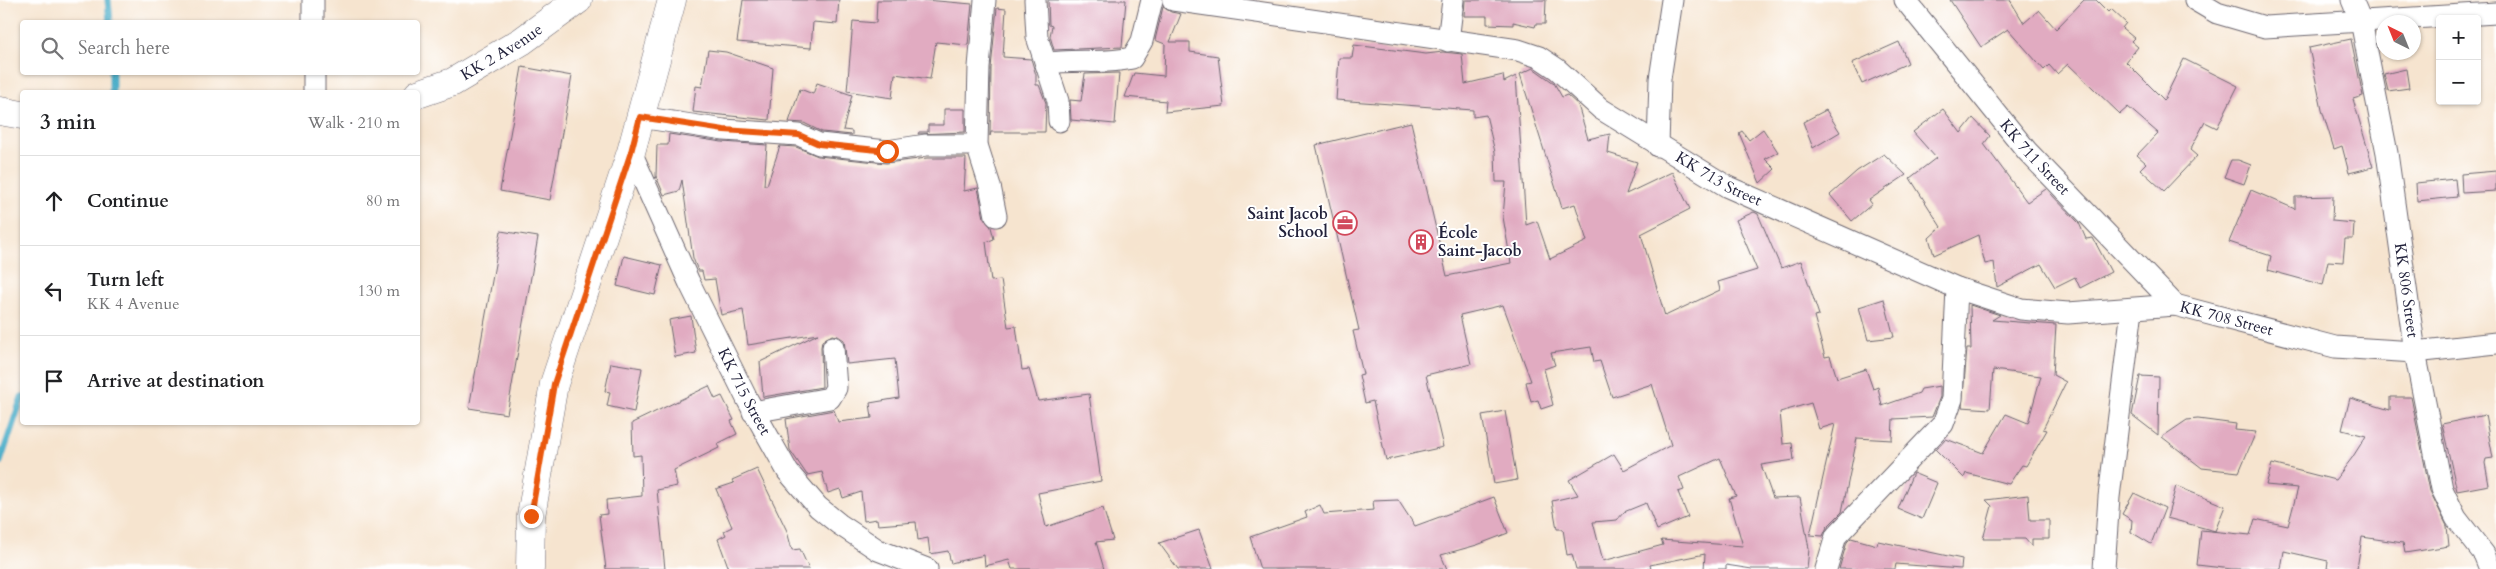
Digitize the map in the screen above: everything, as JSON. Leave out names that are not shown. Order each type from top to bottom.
[{"type":"main road","name":"KK 2 Avenue","points":[[420,93],[453,82],[522,41],[578,0]]},
{"type":"main road","points":[[530,569],[531,516],[554,384],[631,152],[672,0]]},
{"type":"main road","points":[[0,111],[20,115]]},
{"type":"street","points":[[313,0],[313,20]]},
{"type":"street","points":[[984,0],[979,67],[977,145],[990,186],[996,216]]},
{"type":"street","points":[[1035,0],[1038,37],[1058,101],[1059,121]]},
{"type":"street","points":[[1046,64],[1063,60],[1118,61],[1132,58],[1142,41],[1152,0]]},
{"type":"street","name":"KK 713 Street","points":[[1176,0],[1518,50],[1539,57],[1557,69],[1601,109],[1658,146],[1728,187],[1957,288]]},
{"type":"street","points":[[1448,41],[1453,0]]},
{"type":"street","points":[[1658,146],[1660,79],[1672,0]]},
{"type":"street","name":"KK 711 Street","points":[[1905,0],[2027,150],[2175,305]]},
{"type":"street","points":[[2195,0],[2217,13],[2265,27],[2496,13]]},
{"type":"street","name":"KK 806 Street","points":[[2352,0],[2361,21],[2387,153],[2414,352],[2442,489],[2456,518],[2484,554],[2490,569]]},
{"type":"street","points":[[314,75],[314,90]]},
{"type":"street","points":[[640,117],[724,130],[799,135],[819,144],[887,151],[926,145],[977,145]]},
{"type":"street","name":"KK 715 Street","points":[[631,152],[689,282],[753,412],[788,472],[818,507],[895,564],[927,569]]},
{"type":"street","points":[[1826,569],[1836,536],[1943,424],[1952,399],[1957,288]]},
{"type":"street","name":"KK 708 Street","points":[[1957,288],[2021,309],[2068,313],[2175,305],[2335,347],[2414,352],[2496,342]]},
{"type":"street","points":[[2104,569],[2109,497],[2132,309]]},
{"type":"street","points":[[753,412],[830,398],[836,388],[833,347]]},
{"type":"building","points":[[743,0],[839,0],[837,24],[813,22],[811,48],[737,42]]},
{"type":"building","points":[[877,0],[926,0],[972,4],[968,45],[936,42],[930,79],[895,74],[892,98],[847,91],[853,21],[876,23]]},
{"type":"building","points":[[1048,0],[1126,0],[1122,47],[1054,50],[1050,36],[1052,26],[1049,25]]},
{"type":"building","points":[[1465,0],[1546,0],[1545,24],[1536,24],[1535,27],[1513,22],[1513,25],[1487,24],[1487,16],[1464,16]]},
{"type":"building","points":[[1950,0],[2010,0],[2024,23],[2039,10],[2056,29],[2084,0],[2096,0],[2108,12],[2111,9],[2126,23],[2122,28],[2134,38],[2131,41],[2138,47],[2126,62],[2164,100],[2184,59],[2238,86],[2217,128],[2205,122],[2190,150],[2197,156],[2164,191],[2140,169],[2146,163],[2137,155],[2158,133],[2128,107],[2120,114],[2068,64],[2057,74],[2049,65],[2044,70],[2008,29],[1981,47]]},
{"type":"building","points":[[1163,7],[1171,12],[1181,14],[1170,42],[1190,42],[1190,52],[1218,56],[1224,106],[1165,112],[1166,101],[1125,97],[1134,73],[1164,76],[1165,44],[1155,40]]},
{"type":"building","points":[[997,8],[1006,9],[1003,57],[1031,59],[1036,75],[1036,85],[1039,85],[1046,103],[1045,132],[991,132],[990,136],[991,68]]},
{"type":"building","points":[[2351,39],[2363,96],[2353,99],[2373,167],[2349,173],[2342,146],[2334,149],[2322,110],[2309,48]]},
{"type":"building","points":[[1899,42],[1908,63],[1862,84],[1852,63]]},
{"type":"building","points":[[1354,45],[1426,54],[1443,52],[1462,54],[1465,84],[1503,75],[1504,82],[1516,76],[1526,225],[1537,221],[1550,259],[1587,241],[1575,204],[1562,208],[1520,74],[1533,68],[1554,83],[1562,97],[1567,95],[1578,105],[1588,139],[1610,134],[1608,153],[1637,162],[1626,194],[1672,172],[1690,209],[1641,234],[1665,316],[1720,290],[1718,282],[1757,270],[1736,220],[1754,212],[1758,214],[1781,268],[1801,261],[1819,315],[1814,316],[1825,357],[1830,356],[1837,378],[1866,369],[1873,389],[1878,387],[1882,406],[1919,393],[1921,389],[1940,386],[1940,397],[1932,417],[1893,419],[1892,440],[1857,438],[1842,512],[1827,527],[1823,536],[1810,535],[1835,424],[1819,429],[1811,403],[1780,412],[1783,444],[1792,443],[1794,460],[1761,465],[1773,498],[1800,497],[1809,549],[1807,569],[1752,569],[1726,565],[1726,569],[1704,569],[1705,554],[1650,565],[1651,569],[1576,569],[1572,554],[1567,555],[1563,529],[1557,529],[1552,501],[1578,495],[1569,480],[1614,454],[1624,470],[1671,445],[1652,384],[1612,397],[1600,361],[1594,362],[1591,347],[1551,353],[1555,365],[1544,369],[1553,405],[1541,409],[1538,400],[1531,402],[1526,382],[1531,381],[1503,305],[1460,315],[1471,364],[1426,375],[1443,447],[1386,460],[1373,401],[1365,403],[1359,375],[1363,374],[1353,331],[1359,330],[1316,145],[1411,122],[1447,276],[1511,263],[1503,217],[1506,182],[1496,182],[1495,152],[1486,115],[1473,117],[1473,110],[1336,100],[1339,58],[1352,58]],"holes":[[[1720,458],[1736,496],[1729,498],[1743,546],[1661,540],[1663,545],[1603,561],[1593,522],[1617,520],[1624,512],[1646,503],[1657,530],[1688,517],[1678,492],[1684,490],[1679,477]]]},
{"type":"building","points":[[708,50],[726,52],[773,68],[769,120],[693,112],[696,86],[702,87]]},
{"type":"building","points":[[522,67],[572,76],[550,200],[500,191]]},
{"type":"building","points":[[2406,69],[2409,88],[2388,91],[2384,74]]},
{"type":"building","points":[[1119,73],[1115,124],[1071,120],[1070,100],[1081,101],[1085,74]]},
{"type":"building","points":[[817,83],[852,95],[843,130],[852,131],[852,135],[822,132],[804,123],[789,122],[800,89],[813,94]]},
{"type":"building","points":[[944,109],[965,109],[965,132],[918,134],[919,132],[928,132],[928,125],[944,125]]},
{"type":"building","points":[[1943,109],[1961,133],[1973,118],[1990,136],[1984,144],[2027,202],[2046,189],[2079,223],[2086,239],[2093,238],[2111,272],[2080,288],[2075,277],[2055,287],[2041,264],[1997,287],[1994,262],[1985,264],[1978,235],[1934,255],[1929,238],[1941,227],[1910,178],[1936,158],[1913,132]]},
{"type":"building","points":[[1826,110],[1840,132],[1813,148],[1803,122]]},
{"type":"building","points":[[1763,129],[1778,152],[1765,159],[1775,169],[1760,183],[1739,133],[1742,131],[1749,140]]},
{"type":"building","points":[[669,134],[722,142],[767,145],[764,185],[767,185],[780,146],[796,147],[818,156],[886,163],[927,158],[966,158],[964,191],[978,188],[984,218],[991,227],[994,239],[986,242],[991,281],[1001,280],[1008,327],[1016,326],[1022,370],[1029,369],[1038,401],[1089,394],[1101,481],[1038,493],[1046,527],[1103,508],[1113,540],[1096,542],[1104,569],[1012,569],[1009,560],[985,566],[984,555],[951,563],[948,551],[930,554],[928,538],[918,540],[916,522],[878,525],[877,519],[864,521],[861,492],[843,498],[840,489],[828,493],[822,472],[807,475],[790,450],[786,419],[834,410],[838,422],[872,418],[870,403],[899,398],[895,359],[847,364],[844,340],[832,335],[822,341],[822,387],[763,397],[760,362],[818,334],[748,345],[743,310],[721,315],[715,279],[704,280],[702,271],[698,271],[693,258],[682,180],[679,191],[664,195],[656,176],[657,145],[668,145]]},
{"type":"building","points":[[1884,154],[1906,175],[1869,200],[1872,204],[1852,221],[1830,195],[1857,171]]},
{"type":"building","points":[[2231,160],[2238,160],[2251,165],[2244,184],[2224,177]]},
{"type":"building","points":[[2496,171],[2496,191],[2462,193],[2461,174]]},
{"type":"building","points":[[2455,179],[2457,197],[2417,201],[2416,183]]},
{"type":"building","points":[[2251,190],[2295,209],[2295,197],[2333,196],[2332,221],[2354,223],[2353,239],[2345,239],[2343,262],[2328,261],[2323,285],[2268,270],[2271,256],[2229,242]]},
{"type":"building","points":[[501,231],[538,237],[507,414],[469,408]]},
{"type":"building","points":[[624,256],[662,265],[655,295],[617,286]]},
{"type":"building","points":[[1884,299],[1894,337],[1868,340],[1859,307]]},
{"type":"building","points":[[1970,305],[2000,315],[1992,320],[2056,325],[2053,375],[2066,382],[2043,429],[2047,430],[2026,466],[2022,465],[2009,484],[1966,473],[1964,478],[1936,450],[1946,439],[1983,453],[2006,414],[2028,423],[2041,376],[1993,370],[1990,409],[1962,407],[1967,349],[1971,349]]},
{"type":"building","points":[[691,316],[696,353],[675,357],[669,320]]},
{"type":"building","points":[[611,363],[642,368],[634,412],[607,406],[610,392],[605,391]]},
{"type":"building","points":[[2140,376],[2159,377],[2158,435],[2132,415]]},
{"type":"building","points":[[709,386],[715,399],[722,396],[734,420],[731,421],[737,434],[717,444],[719,448],[674,470],[677,486],[657,490],[665,569],[606,569],[599,515],[607,514],[606,500],[642,496],[641,455],[633,456],[632,423]]},
{"type":"building","points":[[2390,397],[2411,397],[2430,491],[2447,526],[2449,546],[2405,553],[2403,543],[2362,537],[2357,569],[2327,569],[2328,561],[2284,551],[2281,569],[2232,569],[2197,565],[2201,530],[2250,535],[2255,519],[2288,526],[2298,488],[2266,485],[2272,464],[2335,480],[2366,436],[2342,430],[2350,398],[2390,410]]},
{"type":"building","points":[[1505,411],[1517,480],[1494,484],[1482,415]]},
{"type":"building","points":[[2485,415],[2493,458],[2486,459],[2485,463],[2489,485],[2457,491],[2442,424]]},
{"type":"building","points":[[2198,419],[2236,424],[2235,430],[2256,432],[2239,472],[2202,468],[2162,437],[2187,420]]},
{"type":"building","points":[[757,469],[787,531],[792,550],[800,549],[809,569],[729,569],[718,539],[726,535],[724,531],[732,527],[716,489],[734,483],[732,480]]},
{"type":"building","points":[[1913,473],[1937,483],[1922,519],[1898,509]]},
{"type":"building","points":[[2176,486],[2225,506],[2215,531],[2167,518]]},
{"type":"building","points":[[2134,493],[2165,508],[2151,544],[2131,532],[2132,520],[2122,514]]},
{"type":"building","points":[[2028,495],[2030,520],[2049,520],[2049,539],[2032,539],[2032,547],[2025,539],[1983,539],[1992,506],[1986,500]]},
{"type":"building","points":[[1494,497],[1508,533],[1477,545],[1441,555],[1447,569],[1260,569],[1250,537],[1307,517],[1305,512],[1320,505],[1324,514],[1374,510],[1373,501],[1398,500],[1415,526]]},
{"type":"building","points":[[1199,530],[1213,569],[1178,569],[1159,543]]},
{"type":"building","points":[[1851,538],[1877,545],[1878,541],[1962,559],[1961,569],[1896,564],[1895,569],[1839,569],[1847,542]]},
{"type":"waterway","points":[[108,0],[110,20]]},
{"type":"waterway","points":[[112,75],[112,90]]},
{"type":"waterway","points":[[0,462],[20,403]]},
{"type":"place","name":"Saint Jacob School","points":[[1345,223]]},
{"type":"place","name":"École Saint-Jacob","points":[[1421,242]]},
{"type":"route","points":[[531,516],[554,384],[631,152],[640,117],[724,130],[799,135],[819,144],[887,151]]}]
